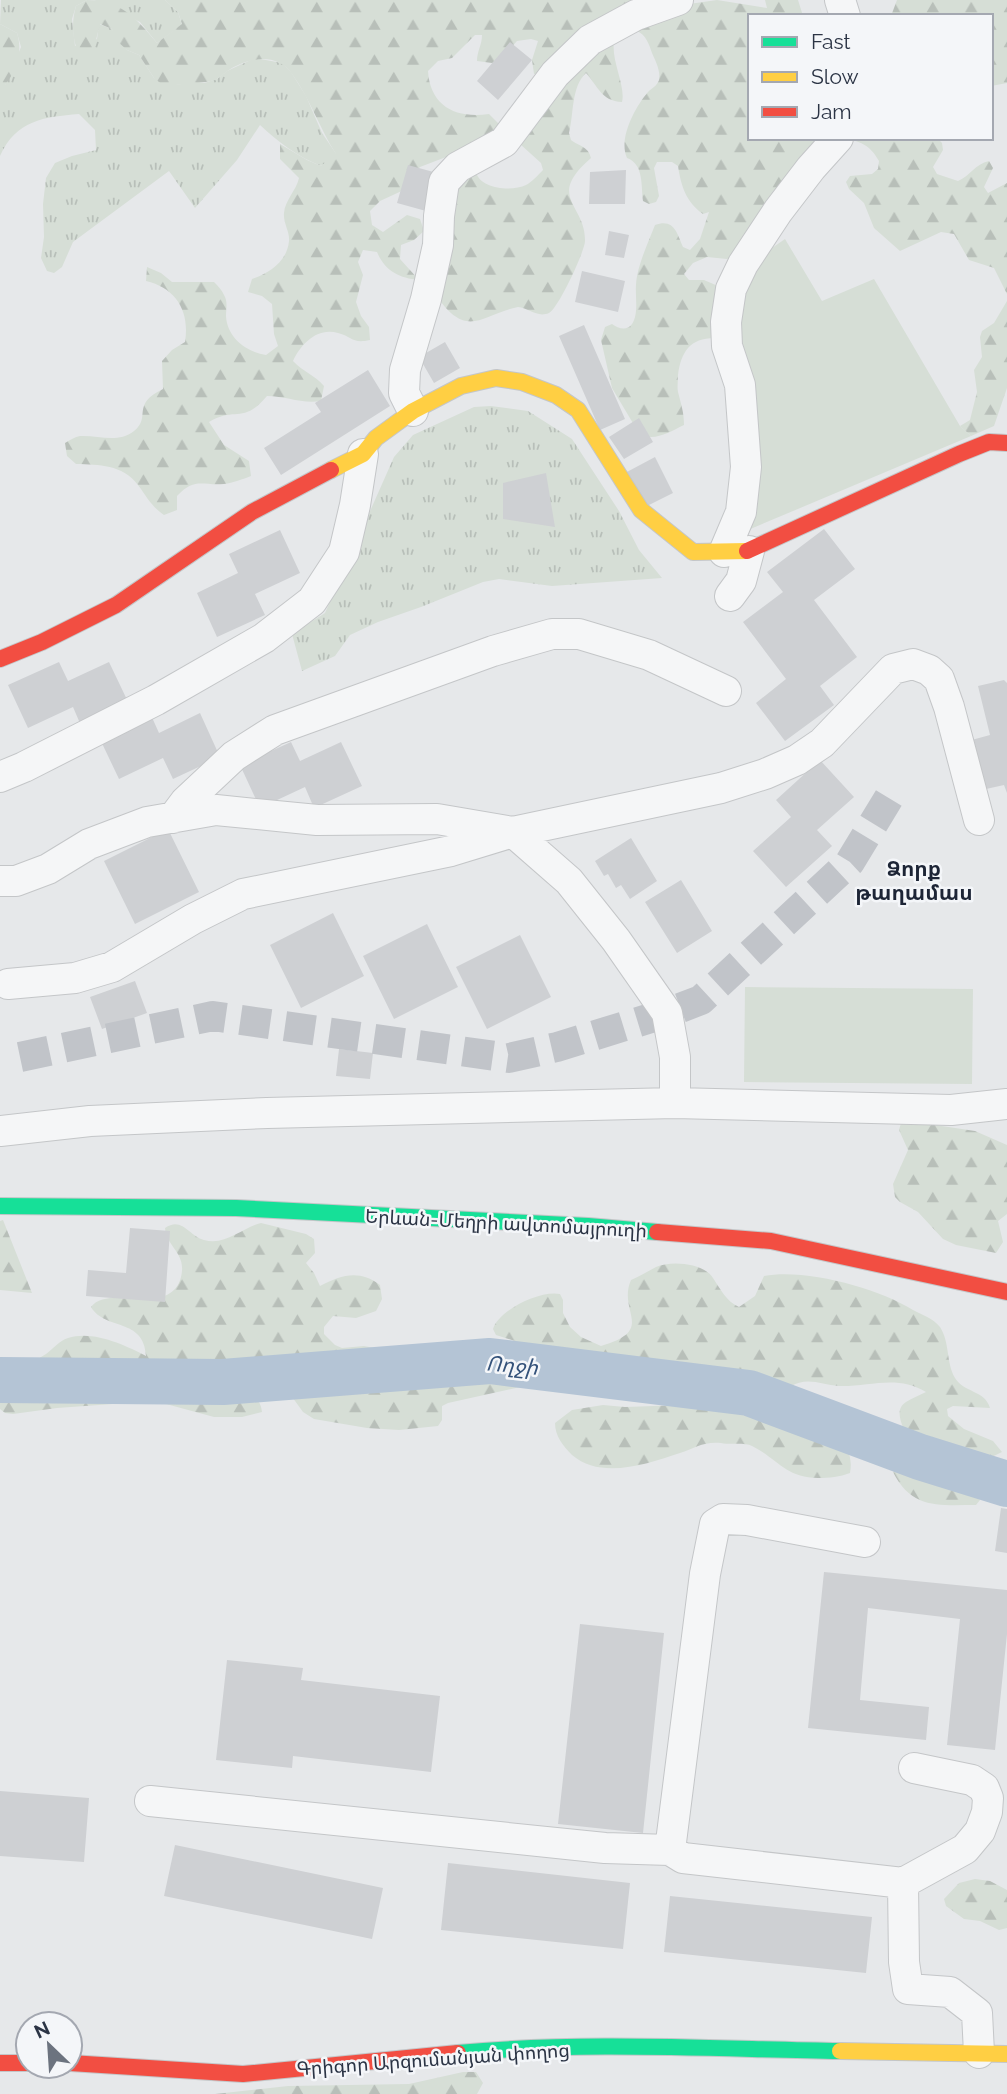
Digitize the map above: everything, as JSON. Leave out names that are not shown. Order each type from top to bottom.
[{"type":"main road","points":[[0,659],[42,642],[116,605],[252,512],[363,454],[376,438],[413,411],[461,386],[496,378],[522,382],[556,395],[578,410],[641,510],[693,552],[737,551],[989,442],[1007,443]]},
{"type":"main road","name":"Երևան-Մեղրի ավտոմայրուղի","points":[[0,1206],[236,1208],[588,1226],[771,1241],[1007,1292]]},
{"type":"main road","name":"Գրիգոր Արզումանյան փողոց","points":[[84,2064],[243,2074],[507,2050],[653,2046],[818,2052],[993,2053]]},
{"type":"street","points":[[413,411],[404,393],[405,370],[426,299],[438,245],[444,182],[457,167],[503,142],[555,74],[590,40],[636,15],[678,0]]},
{"type":"street","points":[[730,596],[741,581],[737,551],[746,467],[740,384],[727,346],[726,322],[731,289],[743,264],[778,211],[836,140]]},
{"type":"street","points":[[0,777],[156,700],[264,638],[312,601],[344,552],[363,454]]},
{"type":"street","points":[[173,818],[185,802],[234,756],[275,730],[493,651],[552,634],[579,634],[649,655],[726,691]]},
{"type":"street","points":[[8,984],[75,978],[112,967],[193,919],[243,894],[451,851],[513,832],[721,788],[765,774],[797,760],[822,743],[893,669],[913,664],[929,670],[939,680],[949,707],[979,820]]},
{"type":"street","points":[[0,881],[16,881],[48,869],[89,844],[147,822],[216,810],[317,820],[437,819],[513,832],[569,881],[616,940],[667,1013],[676,1057],[675,1103]]},
{"type":"street","points":[[0,1131],[90,1121],[253,1114],[675,1103],[951,1110],[1007,1104]]},
{"type":"street","points":[[670,1850],[703,1587],[715,1524],[723,1519],[747,1520],[865,1542]]},
{"type":"street","points":[[150,1801],[605,1848],[670,1850],[683,1858],[903,1883],[965,1849],[980,1831],[987,1812],[988,1798],[984,1788],[972,1780],[914,1768]]},
{"type":"street","points":[[903,1883],[904,1962],[908,1989],[950,1992],[976,2013],[993,2053]]},
{"type":"green space","points":[[1,0],[87,0],[76,6],[72,19],[75,46],[97,39],[99,24],[112,29],[127,50],[139,55],[154,78],[177,85],[217,79],[227,71],[255,58],[282,63],[306,96],[322,133],[337,155],[321,166],[289,148],[260,125],[237,160],[195,208],[169,171],[73,242],[62,267],[54,273],[47,271],[41,258],[46,178],[55,163],[96,150],[95,130],[79,114],[43,119],[14,135],[0,156],[0,85],[5,85],[21,47],[17,33],[0,24]]},
{"type":"green space","points":[[87,0],[119,7],[135,19],[157,43],[182,24],[178,12],[165,0],[664,0],[668,7],[717,0],[767,8],[765,0],[798,0],[802,14],[748,14],[748,140],[840,140],[739,254],[727,259],[707,257],[693,263],[684,274],[689,280],[704,280],[718,286],[717,338],[694,343],[682,359],[678,388],[684,425],[668,433],[646,437],[640,435],[612,388],[601,340],[605,327],[612,324],[625,329],[634,320],[638,270],[655,225],[671,225],[683,247],[690,250],[700,239],[709,212],[703,214],[688,199],[678,166],[672,162],[657,162],[654,168],[659,196],[656,202],[649,204],[643,201],[639,170],[627,158],[626,133],[633,114],[659,80],[650,46],[645,37],[637,31],[614,41],[622,102],[605,96],[586,73],[578,86],[569,133],[571,140],[586,149],[591,158],[578,172],[569,192],[584,228],[585,241],[576,267],[553,309],[549,313],[537,314],[518,307],[476,321],[467,321],[449,311],[438,298],[444,194],[476,172],[479,178],[490,185],[513,188],[528,184],[543,170],[541,163],[520,144],[541,73],[534,74],[532,60],[538,41],[517,41],[499,61],[492,63],[477,61],[482,35],[475,35],[452,58],[438,61],[428,71],[430,83],[439,101],[447,108],[466,114],[489,114],[499,124],[498,137],[420,167],[411,177],[406,189],[380,201],[370,211],[372,225],[383,232],[407,215],[420,219],[424,231],[414,240],[401,245],[400,259],[419,280],[394,272],[384,264],[377,252],[363,250],[358,262],[363,275],[356,302],[369,327],[370,340],[356,341],[338,333],[323,332],[311,338],[300,349],[293,361],[324,386],[321,401],[267,396],[252,410],[218,417],[209,422],[224,445],[249,461],[251,476],[227,483],[189,486],[177,496],[177,510],[164,515],[152,505],[132,478],[110,467],[76,464],[67,456],[65,443],[80,436],[114,438],[134,431],[139,426],[147,400],[163,389],[162,361],[172,350],[185,342],[185,320],[179,302],[165,289],[146,281],[147,267],[172,282],[214,282],[225,298],[227,324],[234,337],[252,351],[266,355],[278,346],[274,334],[272,304],[262,296],[248,292],[252,279],[276,266],[288,248],[289,238],[284,213],[299,178],[280,159],[280,144],[321,166],[336,154],[292,74],[278,62],[251,60],[213,80],[164,86],[154,78],[139,55],[127,50],[117,41],[112,29],[100,24],[93,52],[81,58],[73,32],[76,6]]},
{"type":"green space","points":[[94,0],[165,0],[178,12],[182,25],[157,43],[140,22]]},
{"type":"green space","points":[[897,0],[1007,0],[1007,83],[993,86],[993,14],[892,14]]},
{"type":"green space","points":[[0,24],[17,33],[19,47],[16,67],[5,85],[0,85]]},
{"type":"green space","points":[[848,140],[939,140],[943,150],[933,167],[937,174],[958,181],[989,161],[993,168],[984,187],[988,193],[1007,183],[1007,294],[994,268],[969,260],[954,234],[941,232],[900,251],[874,228],[864,203],[849,189],[846,182],[850,176],[872,174],[878,169],[879,161],[864,144]]},
{"type":"green space","points":[[785,239],[822,301],[874,279],[960,426],[971,436],[748,530],[733,315],[759,257]]},
{"type":"green space","points":[[1007,301],[1007,388],[994,426],[971,436],[960,426],[970,420],[977,392],[974,370],[982,357],[980,337],[982,331],[994,323]]},
{"type":"green space","points":[[491,406],[528,411],[572,439],[619,511],[639,550],[662,578],[552,586],[499,579],[483,582],[350,635],[335,656],[302,671],[292,634],[325,613],[394,457],[413,435],[474,407]]},
{"type":"green space","points":[[745,987],[973,989],[972,1084],[744,1082]]},
{"type":"green space","points":[[901,1123],[922,1123],[975,1131],[1007,1145],[1007,1214],[998,1221],[1003,1242],[996,1253],[956,1245],[943,1239],[918,1212],[895,1197],[893,1184],[908,1150],[899,1130]]},
{"type":"green space","points":[[3,1220],[32,1293],[0,1290],[0,1221]]},
{"type":"green space","points":[[261,1223],[306,1234],[314,1239],[315,1253],[306,1263],[320,1286],[350,1275],[365,1277],[380,1285],[382,1299],[376,1311],[356,1318],[333,1316],[324,1327],[324,1334],[335,1345],[342,1348],[364,1346],[458,1364],[475,1365],[499,1360],[511,1353],[516,1347],[515,1341],[496,1335],[493,1329],[503,1315],[521,1303],[542,1295],[560,1294],[563,1313],[570,1327],[581,1337],[601,1346],[618,1340],[631,1327],[628,1291],[631,1280],[662,1265],[678,1263],[702,1269],[709,1273],[727,1298],[739,1307],[755,1296],[764,1276],[781,1274],[820,1277],[861,1287],[898,1302],[931,1319],[940,1327],[955,1378],[984,1398],[990,1408],[953,1406],[947,1409],[948,1416],[964,1429],[993,1441],[1002,1452],[963,1471],[961,1478],[980,1500],[976,1505],[939,1505],[918,1499],[909,1493],[893,1472],[907,1447],[900,1416],[902,1406],[926,1392],[894,1382],[839,1386],[802,1382],[790,1387],[793,1402],[801,1413],[835,1436],[845,1445],[850,1457],[850,1473],[822,1478],[798,1475],[752,1446],[741,1444],[710,1443],[639,1465],[624,1468],[596,1467],[572,1455],[556,1432],[555,1423],[572,1410],[603,1405],[682,1405],[704,1410],[746,1404],[760,1397],[770,1387],[771,1380],[739,1388],[643,1381],[559,1386],[547,1381],[448,1403],[442,1406],[442,1420],[438,1426],[399,1430],[367,1428],[314,1419],[303,1412],[290,1394],[273,1381],[217,1366],[184,1367],[177,1370],[177,1378],[195,1389],[252,1397],[261,1406],[262,1412],[242,1417],[214,1417],[155,1401],[13,1414],[0,1409],[0,1389],[22,1369],[68,1338],[98,1337],[119,1343],[146,1356],[139,1335],[105,1319],[91,1307],[99,1301],[111,1298],[165,1296],[175,1289],[181,1277],[181,1262],[165,1228],[181,1225],[199,1238],[219,1241]]},
{"type":"green space","points":[[975,1879],[990,1881],[1007,1890],[1007,1928],[999,1930],[980,1921],[964,1919],[946,1906],[944,1899],[959,1883]]},
{"type":"green space","points":[[463,2072],[476,2072],[483,2083],[477,2094],[215,2094],[288,2086],[409,2084]]},
{"type":"building","points":[[510,42],[532,60],[498,100],[477,81]]},
{"type":"building","points":[[408,165],[437,173],[426,211],[397,203]]},
{"type":"building","points":[[626,170],[625,204],[589,204],[590,172]]},
{"type":"building","points":[[609,231],[629,235],[624,258],[605,255]]},
{"type":"building","points":[[582,271],[625,281],[618,312],[575,302]]},
{"type":"building","points":[[584,325],[625,419],[600,430],[559,336]]},
{"type":"building","points":[[445,342],[460,368],[434,383],[419,357]]},
{"type":"building","points":[[368,370],[390,406],[281,475],[264,448],[321,412],[315,403]]},
{"type":"building","points":[[639,418],[653,442],[624,459],[609,437]]},
{"type":"building","points":[[655,457],[673,493],[643,508],[625,473]]},
{"type":"building","points":[[546,473],[555,527],[503,519],[503,483]]},
{"type":"building","points":[[824,529],[855,569],[814,600],[857,657],[820,686],[834,705],[785,741],[756,703],[786,679],[743,622],[783,592],[767,572]]},
{"type":"building","points":[[280,530],[300,573],[255,594],[265,615],[217,637],[197,593],[238,573],[229,554]]},
{"type":"building","points":[[59,662],[68,681],[109,662],[130,706],[82,728],[73,707],[28,728],[8,685]]},
{"type":"building","points":[[1004,680],[1007,683],[1007,793],[1004,785],[977,791],[968,741],[990,735],[978,686]]},
{"type":"building","points":[[150,713],[159,733],[200,713],[220,757],[173,779],[163,758],[119,779],[99,737]]},
{"type":"building","points":[[291,742],[300,761],[341,742],[362,786],[314,808],[305,787],[260,808],[240,765]]},
{"type":"building","points":[[820,760],[854,797],[817,830],[832,846],[786,887],[753,851],[791,817],[776,800]]},
{"type":"building","points":[[168,829],[199,892],[135,924],[104,861]]},
{"type":"building","points":[[631,838],[657,881],[630,899],[621,885],[616,888],[608,874],[604,876],[595,861]]},
{"type":"building","points":[[681,880],[712,931],[677,953],[645,902]]},
{"type":"building","points":[[333,913],[364,976],[301,1008],[270,945]]},
{"type":"building","points":[[427,924],[458,987],[394,1019],[363,956]]},
{"type":"building","points":[[520,935],[551,997],[487,1029],[456,967]]},
{"type":"building","points":[[135,981],[147,1013],[102,1029],[90,997]]},
{"type":"building","points":[[339,1049],[373,1053],[370,1079],[336,1076]]},
{"type":"building","points":[[130,1228],[170,1231],[165,1302],[86,1296],[88,1270],[126,1273]]},
{"type":"building","points":[[1001,1508],[1007,1509],[1007,1553],[995,1551]]},
{"type":"building","points":[[824,1572],[1007,1590],[1007,1634],[995,1750],[947,1745],[960,1619],[868,1608],[860,1700],[929,1707],[926,1740],[808,1728]]},
{"type":"building","points":[[580,1624],[664,1633],[643,1833],[558,1824]]},
{"type":"building","points":[[227,1660],[303,1668],[301,1680],[440,1696],[431,1772],[293,1756],[292,1768],[216,1760]]},
{"type":"building","points":[[0,1791],[89,1798],[84,1862],[0,1856]]},
{"type":"building","points":[[175,1845],[383,1888],[372,1939],[164,1896]]},
{"type":"building","points":[[448,1863],[630,1883],[623,1949],[441,1930]]},
{"type":"building","points":[[670,1896],[872,1917],[866,1973],[664,1952]]},
{"type":"waterway","name":"Ողջի","points":[[0,1380],[223,1382],[490,1361],[749,1393],[920,1457],[1007,1484]]},
{"type":"tunnel","points":[[20,1057],[213,1016],[509,1058],[557,1047],[701,1000],[850,862],[893,791]]},
{"type":"traffic: fast","points":[[0,1206],[236,1208],[657,1232]]},
{"type":"traffic: fast","points":[[458,2053],[553,2047],[840,2051]]},
{"type":"traffic: slow","points":[[331,470],[363,454],[376,438],[413,411],[461,386],[496,378],[522,382],[556,395],[578,410],[641,510],[693,552],[747,551]]},
{"type":"traffic: slow","points":[[840,2051],[1007,2054]]},
{"type":"traffic: jam","points":[[747,551],[959,454],[989,442],[1007,443]]},
{"type":"traffic: jam","points":[[0,659],[42,642],[116,605],[252,512],[331,470]]},
{"type":"traffic: jam","points":[[657,1232],[771,1241],[1007,1292]]},
{"type":"traffic: jam","points":[[84,2064],[243,2074],[458,2053]]},
{"type":"traffic: jam","points":[[0,2063],[14,2063]]},
{"type":"district","name":"Ձորք թաղամաս","points":[[914,880]]}]
